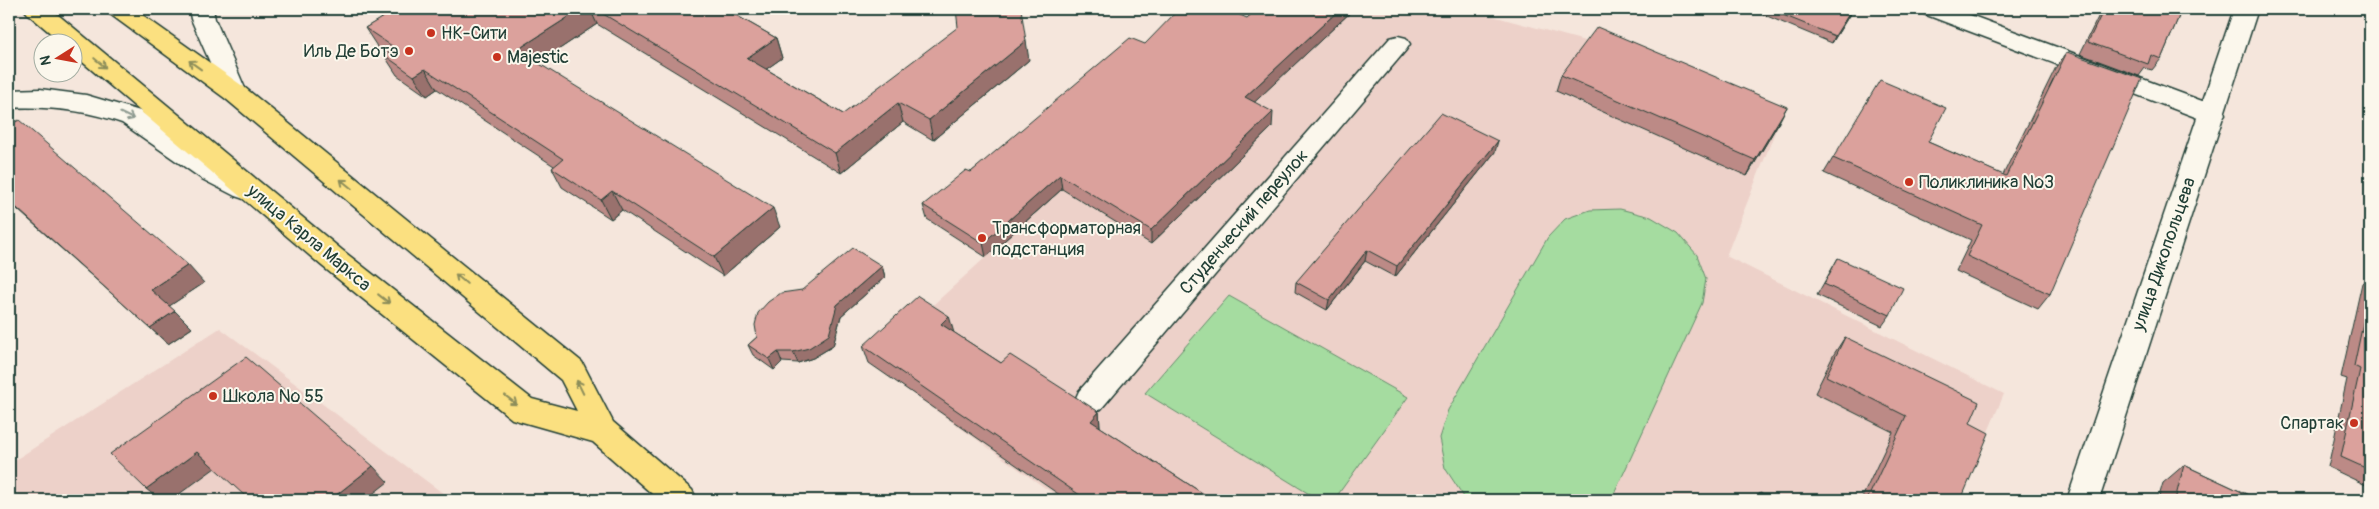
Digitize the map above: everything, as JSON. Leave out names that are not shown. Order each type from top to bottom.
[{"type":"main road","name":"улица Карла Маркса","points":[[36,9],[332,258],[523,410],[602,431]]},
{"type":"main road","name":"улица Карла Маркса","points":[[118,9],[235,93],[572,371],[602,431],[681,500]]},
{"type":"main road","points":[[201,9],[203,18],[235,93]]},
{"type":"main road","points":[[1932,9],[2212,114]]},
{"type":"main road","name":"улица Дикопольцева","points":[[2082,500],[2246,9]]},
{"type":"main road","name":"Студенческий переулок","points":[[1090,400],[1398,44]]},
{"type":"main road","points":[[9,98],[58,99],[116,111],[131,118],[211,172],[259,197]]},
{"type":"shaded area","points":[[1270,9],[1467,9],[1592,43],[1779,122],[1726,256],[2004,394],[1959,500],[1062,500],[869,363],[1115,140]]},
{"type":"shaded area","name":"Школа № 55","points":[[220,328],[452,500],[23,500],[9,484],[9,464]]},
{"type":"green space","points":[[1620,209],[1651,217],[1678,233],[1697,255],[1706,279],[1702,303],[1615,492],[1608,500],[1468,500],[1445,468],[1439,438],[1448,410],[1548,237],[1565,219],[1590,210]]},
{"type":"green space","points":[[1229,296],[1408,397],[1334,500],[1319,500],[1145,393]]},
{"type":"building","points":[[396,9],[581,9],[517,50],[773,208],[714,257],[612,191],[601,200],[552,168],[563,159],[425,69],[414,76],[384,55],[395,48],[365,28]]},
{"type":"building","points":[[595,9],[725,9],[776,38],[747,58],[843,114],[958,27],[956,9],[1021,9],[1026,41],[929,120],[898,103],[835,153]]},
{"type":"building","points":[[1179,9],[1226,9],[1247,18],[1257,9],[1340,9],[1245,97],[1273,112],[1151,230],[1060,175],[983,243],[923,205],[966,170],[971,172],[1130,38],[1145,44]]},
{"type":"building","points":[[1768,9],[1852,9],[1835,36]]},
{"type":"building","points":[[2104,9],[2182,9],[2161,59],[2151,55],[2148,64],[2088,42]]},
{"type":"building","points":[[1597,27],[1787,107],[1755,160],[1561,75]]},
{"type":"building","name":"Поликлиника №3","points":[[2067,52],[2142,79],[2050,294],[1967,256],[1982,225],[1833,158],[1880,80],[1946,108],[1928,142],[2006,176]]},
{"type":"building","points":[[1441,113],[1498,141],[1397,266],[1367,250],[1329,300],[1296,282]]},
{"type":"building","points":[[19,120],[188,265],[151,290],[175,311],[150,328],[9,201],[9,126]]},
{"type":"building","points":[[853,248],[882,266],[837,305],[829,335],[809,348],[793,352],[778,352],[769,359],[748,345],[757,337],[755,325],[758,313],[768,302],[781,293],[802,290]]},
{"type":"building","points":[[1838,258],[1903,288],[1890,315],[1824,284]]},
{"type":"building","points":[[2370,290],[2370,470],[2341,457],[2360,369],[2354,366]]},
{"type":"building","points":[[918,296],[949,316],[941,324],[1001,363],[1010,355],[1099,412],[1091,421],[1213,500],[1087,500],[863,346]]},
{"type":"building","points":[[1845,337],[1979,402],[1970,423],[1989,433],[1961,500],[1867,500],[1906,416],[1826,376]]},
{"type":"building","points":[[246,357],[373,466],[330,500],[239,500],[245,496],[197,452],[146,489],[110,454]]},
{"type":"building","points":[[2184,465],[2259,500],[2175,500]]},
{"type":"building","points":[[1760,493],[1774,500],[1756,500]]},
{"type":"place","name":"НК-Сити","points":[[431,33]]},
{"type":"place","name":"Иль Де Ботэ","points":[[409,51]]},
{"type":"place","name":"Majestic","points":[[497,57]]},
{"type":"place","name":"Поликлиника №3","points":[[1909,182]]},
{"type":"place","name":"Трансформаторная подстанция","points":[[982,238]]},
{"type":"place","name":"Школа № 55","points":[[213,396]]},
{"type":"place","name":"Спартак","points":[[2354,423]]}]
